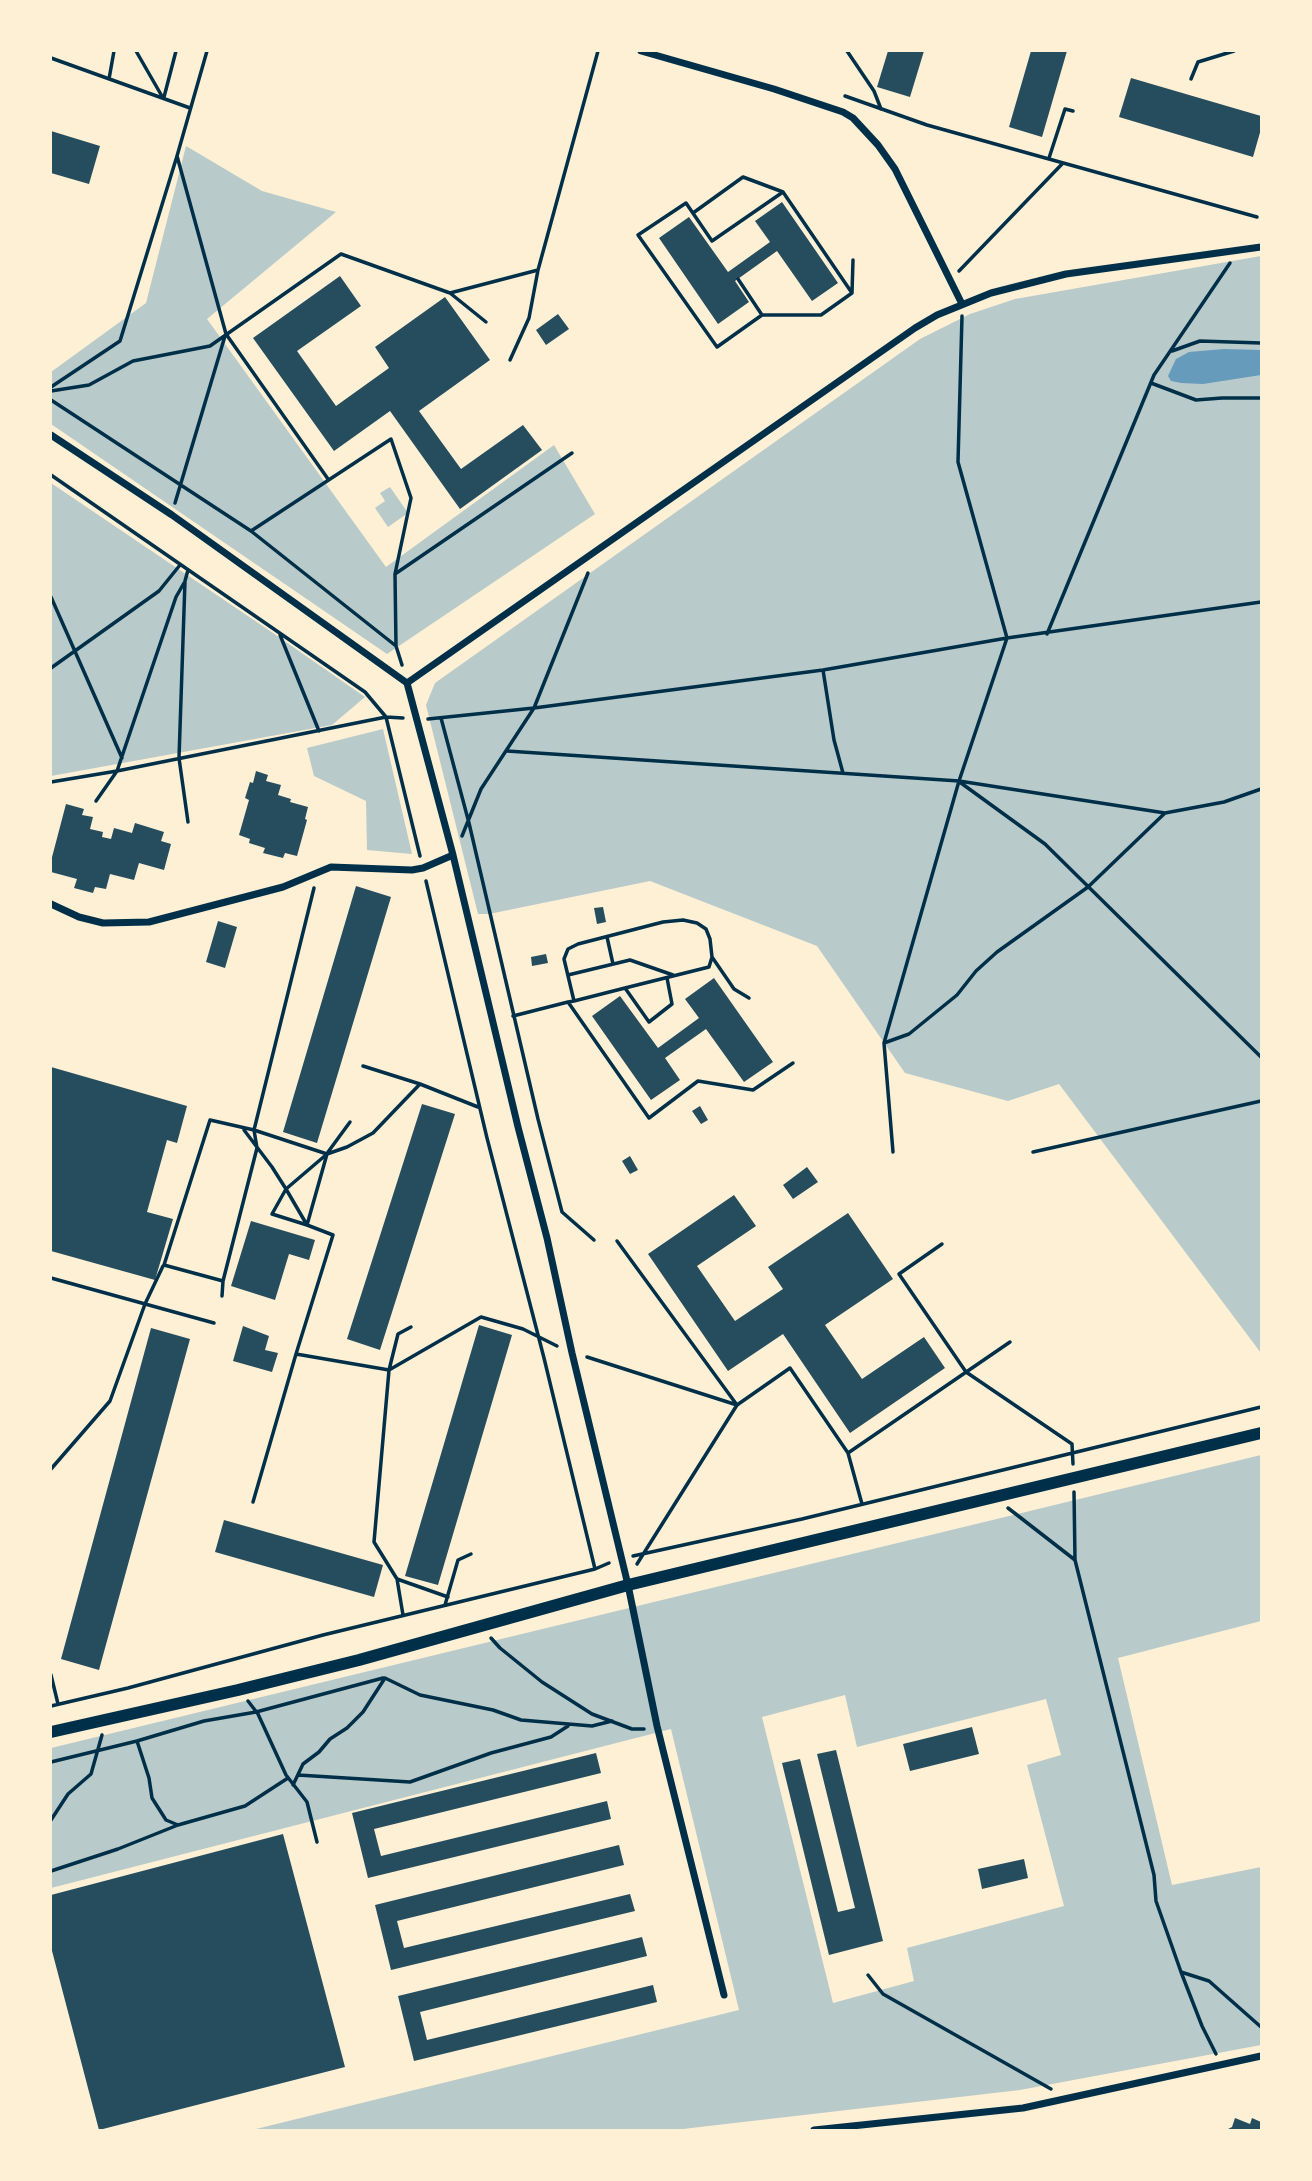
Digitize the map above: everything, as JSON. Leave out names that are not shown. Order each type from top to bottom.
[{"type":"street","points":[[641,51],[774,89],[843,111],[853,118],[878,145],[895,169],[962,304]]},
{"type":"street","points":[[407,683],[915,328],[962,304],[1013,287],[1066,274],[1261,247]]},
{"type":"street","points":[[51,435],[172,515],[407,683],[453,855],[547,1238],[628,1586],[657,1726],[724,1995]]},
{"type":"street","points":[[51,904],[79,917],[103,923],[149,922],[283,887],[331,867],[412,870],[453,855]]},
{"type":"street","points":[[51,1732],[238,1690],[628,1586],[1261,1433]]},
{"type":"street","points":[[814,2130],[1023,2108],[1261,2056]]},
{"type":"path","points":[[109,79],[114,51]]},
{"type":"path","points":[[136,51],[164,99]]},
{"type":"path","points":[[164,99],[176,51]]},
{"type":"path","points":[[51,389],[120,341],[206,51]]},
{"type":"path","points":[[510,360],[529,318],[538,270],[598,51]]},
{"type":"path","points":[[847,51],[874,91],[881,109]]},
{"type":"path","points":[[1191,79],[1198,62],[1234,51]]},
{"type":"path","points":[[51,58],[190,108]]},
{"type":"path","points":[[845,96],[881,109],[1257,217]]},
{"type":"path","points":[[1049,158],[1065,109],[1073,111]]},
{"type":"path","points":[[177,156],[226,334],[328,480]]},
{"type":"path","points":[[950,280],[1064,162]]},
{"type":"path","points":[[693,213],[743,177],[783,192],[852,293]]},
{"type":"path","points":[[783,192],[712,241],[686,203],[638,236],[717,347],[762,315],[821,315],[852,293]]},
{"type":"path","points":[[1047,634],[1151,383],[1238,249]]},
{"type":"path","points":[[51,389],[89,385],[133,361],[210,346],[341,254],[450,293],[486,322]]},
{"type":"path","points":[[852,293],[853,260]]},
{"type":"path","points":[[450,293],[538,270]]},
{"type":"path","points":[[738,279],[762,315]]},
{"type":"path","points":[[893,1152],[884,1043],[958,781],[1007,638],[958,462],[962,304]]},
{"type":"path","points":[[172,515],[179,484],[226,334]]},
{"type":"path","points":[[1170,352],[1200,341],[1261,343]]},
{"type":"path","points":[[1151,383],[1196,400],[1222,397],[1261,398]]},
{"type":"path","points":[[51,400],[251,531],[396,646]]},
{"type":"path","points":[[251,531],[391,439],[411,498],[395,574],[396,646],[407,683]]},
{"type":"path","points":[[395,574],[572,453]]},
{"type":"path","points":[[51,475],[365,692],[386,717],[595,1569]]},
{"type":"path","points":[[453,855],[469,823],[481,789],[534,709],[596,551]]},
{"type":"path","points":[[51,668],[159,591],[181,565]]},
{"type":"path","points":[[96,801],[117,771],[188,570]]},
{"type":"path","points":[[185,581],[179,758],[188,821]]},
{"type":"path","points":[[51,597],[122,758]]},
{"type":"path","points":[[51,782],[386,717],[441,718],[534,709],[823,670],[1007,638],[1261,602]]},
{"type":"path","points":[[279,633],[319,731]]},
{"type":"path","points":[[823,670],[834,740],[843,773]]},
{"type":"path","points":[[441,718],[469,823],[562,1212],[594,1240]]},
{"type":"path","points":[[507,751],[958,781],[1165,813],[1224,802],[1261,789]]},
{"type":"path","points":[[958,781],[1045,844],[1261,1057]]},
{"type":"path","points":[[884,1043],[909,1034],[957,995],[976,971],[997,952],[1088,887],[1165,813]]},
{"type":"path","points":[[222,1296],[223,1281],[257,1148],[254,1130],[318,873]]},
{"type":"path","points":[[513,1016],[575,1001],[709,967],[712,957],[706,929],[697,923],[683,920],[663,922],[568,949],[564,959],[575,1001]]},
{"type":"path","points":[[607,937],[613,964]]},
{"type":"path","points":[[712,957],[734,989],[749,998]]},
{"type":"path","points":[[568,975],[631,960],[675,976]]},
{"type":"path","points":[[625,988],[649,1022],[673,1004],[667,978]]},
{"type":"path","points":[[568,1002],[649,1118],[698,1081],[753,1090],[793,1063]]},
{"type":"path","points":[[363,1066],[420,1084],[480,1108]]},
{"type":"path","points":[[51,1469],[110,1401],[145,1304],[163,1265],[210,1120],[254,1130],[327,1154],[373,1133],[420,1084]]},
{"type":"path","points":[[1033,1152],[1261,1101]]},
{"type":"path","points":[[253,1502],[333,1235],[272,1214],[286,1189],[327,1154],[350,1122]]},
{"type":"path","points":[[243,1128],[307,1224]]},
{"type":"path","points":[[307,1224],[327,1154]]},
{"type":"path","points":[[617,1241],[737,1405]]},
{"type":"path","points":[[942,1244],[899,1274],[966,1372],[1072,1444],[1075,1560],[1154,1875],[1156,1901],[1202,2026],[1221,2064]]},
{"type":"path","points":[[163,1265],[223,1281]]},
{"type":"path","points":[[51,1278],[214,1323]]},
{"type":"path","points":[[296,1354],[389,1370],[481,1317],[523,1329],[572,1353],[737,1405]]},
{"type":"path","points":[[403,1615],[397,1579],[374,1542],[389,1370],[398,1334],[411,1327]]},
{"type":"path","points":[[848,1453],[1010,1342]]},
{"type":"path","points":[[628,1586],[642,1554],[737,1405],[790,1368],[848,1453],[862,1504]]},
{"type":"path","points":[[51,1706],[403,1615],[595,1569],[620,1559],[862,1504],[1261,1407]]},
{"type":"path","points":[[994,1497],[1075,1560]]},
{"type":"path","points":[[445,1605],[458,1560],[471,1554]]},
{"type":"path","points":[[397,1579],[447,1597]]},
{"type":"path","points":[[481,1626],[499,1648],[542,1682],[592,1714],[632,1729],[657,1726]]},
{"type":"path","points":[[51,1675],[58,1704]]},
{"type":"path","points":[[51,1762],[204,1721],[256,1712],[385,1678],[429,1697],[493,1710],[521,1720],[592,1726],[611,1721]]},
{"type":"path","points":[[293,1785],[303,1765],[363,1712],[385,1678]]},
{"type":"path","points":[[238,1690],[256,1712],[288,1777],[307,1802],[317,1842]]},
{"type":"path","points":[[51,1820],[68,1794],[91,1774],[106,1718]]},
{"type":"path","points":[[298,1775],[410,1782],[491,1753],[551,1737],[570,1725]]},
{"type":"path","points":[[137,1741],[149,1777],[152,1798],[166,1821],[178,1825]]},
{"type":"path","points":[[51,1871],[118,1849],[178,1825],[245,1806],[288,1777]]},
{"type":"path","points":[[1181,1972],[1209,1981],[1261,2027]]},
{"type":"path","points":[[868,1975],[883,1994],[1068,2098]]},
{"type":"shaded area","points":[[186,146],[262,191],[336,212],[207,319],[386,567],[554,445],[595,514],[387,654],[51,424],[51,372],[146,303]]},
{"type":"shaded area","points":[[1261,256],[1261,1353],[1059,1084],[1008,1101],[905,1073],[817,946],[650,881],[478,914],[426,705],[435,683],[920,339],[970,314],[1015,299]]},
{"type":"shaded area","points":[[51,483],[365,697],[332,725],[51,776]]},
{"type":"shaded area","points":[[390,487],[408,513],[388,527],[375,508],[385,501],[380,493]]},
{"type":"shaded area","points":[[383,729],[412,854],[367,850],[366,801],[314,776],[307,748]]},
{"type":"shaded area","points":[[1261,1455],[1261,1621],[1118,1658],[1172,1885],[1261,1867],[1261,2045],[1020,2090],[674,2130],[252,2130],[739,2010],[671,1729],[51,1888],[51,1748]],"holes":[[[845,1695],[857,1747],[1046,1699],[1061,1755],[1027,1765],[1064,1906],[907,1948],[914,1981],[833,2003],[762,1717]]]},
{"type":"water","points":[[1261,350],[1261,375],[1203,384],[1171,381],[1168,376],[1176,359],[1189,352]]},
{"type":"building","points":[[888,51],[924,51],[910,97],[877,87]]},
{"type":"building","points":[[1031,51],[1067,51],[1042,137],[1009,127]]},
{"type":"building","points":[[1131,78],[1261,116],[1261,129],[1253,157],[1119,117]]},
{"type":"building","points":[[51,131],[100,146],[89,184],[51,173]]},
{"type":"building","points":[[782,202],[838,283],[812,301],[777,251],[735,281],[749,302],[718,324],[659,238],[689,217],[728,272],[770,242],[755,221]]},
{"type":"building","points":[[340,276],[361,306],[297,351],[336,406],[389,368],[375,347],[445,297],[490,360],[419,411],[461,469],[523,425],[542,450],[460,509],[390,411],[334,451],[253,338]]},
{"type":"building","points":[[558,314],[569,329],[546,345],[536,330]]},
{"type":"building","points":[[256,771],[268,775],[266,781],[281,785],[278,795],[308,807],[297,856],[285,853],[283,858],[263,853],[265,848],[249,843],[250,839],[239,835],[249,800],[245,798]]},
{"type":"building","points":[[66,804],[84,809],[82,815],[93,817],[90,829],[103,832],[102,837],[111,839],[114,828],[132,833],[135,823],[164,832],[161,841],[171,844],[164,870],[139,863],[134,880],[110,874],[106,889],[95,887],[93,893],[74,888],[77,879],[51,872],[51,861]]},
{"type":"building","points":[[356,886],[391,897],[317,1143],[283,1132]]},
{"type":"building","points":[[603,907],[606,922],[597,924],[594,908]]},
{"type":"building","points":[[218,921],[237,927],[225,968],[206,962]]},
{"type":"building","points":[[546,954],[548,963],[532,966],[531,957]]},
{"type":"building","points":[[714,978],[773,1062],[744,1082],[706,1029],[665,1058],[680,1080],[651,1100],[592,1016],[620,996],[658,1048],[699,1018],[685,999]]},
{"type":"building","points":[[51,1067],[187,1106],[177,1143],[167,1140],[147,1212],[173,1219],[155,1280],[51,1251]]},
{"type":"building","points":[[422,1104],[455,1114],[380,1350],[347,1339]]},
{"type":"building","points":[[700,1106],[708,1120],[701,1124],[692,1111]]},
{"type":"building","points":[[630,1156],[638,1170],[630,1174],[622,1161]]},
{"type":"building","points":[[807,1167],[818,1182],[793,1199],[783,1185]]},
{"type":"building","points":[[734,1195],[756,1226],[697,1266],[735,1321],[783,1289],[768,1267],[848,1213],[893,1279],[825,1325],[862,1379],[924,1337],[945,1368],[850,1433],[783,1334],[728,1371],[648,1254]]},
{"type":"building","points":[[251,1221],[315,1240],[309,1260],[289,1254],[275,1300],[231,1286]]},
{"type":"building","points":[[479,1325],[512,1335],[438,1585],[405,1576]]},
{"type":"building","points":[[243,1326],[269,1336],[265,1350],[278,1353],[272,1372],[233,1361]]},
{"type":"building","points":[[151,1328],[190,1339],[99,1670],[61,1659]]},
{"type":"building","points":[[224,1520],[383,1565],[374,1597],[215,1552]]},
{"type":"building","points":[[972,1727],[979,1754],[910,1771],[903,1744]]},
{"type":"building","points":[[836,1750],[883,1941],[829,1955],[782,1763],[800,1759],[838,1912],[855,1908],[817,1754]]},
{"type":"building","points":[[596,1753],[601,1773],[374,1829],[381,1856],[607,1801],[611,1819],[368,1878],[352,1813]]},
{"type":"building","points":[[283,1834],[345,2067],[99,2130],[51,1947],[51,1895]]},
{"type":"building","points":[[619,1845],[624,1865],[397,1921],[404,1948],[630,1894],[635,1911],[391,1970],[375,1905]]},
{"type":"building","points":[[1024,1859],[1028,1878],[982,1889],[978,1869]]},
{"type":"building","points":[[642,1937],[647,1956],[420,2012],[427,2040],[653,1985],[657,2002],[414,2061],[398,1996]]},
{"type":"building","points":[[1235,2118],[1250,2124],[1252,2118],[1261,2122],[1261,2130],[1226,2130],[1232,2127]]}]
